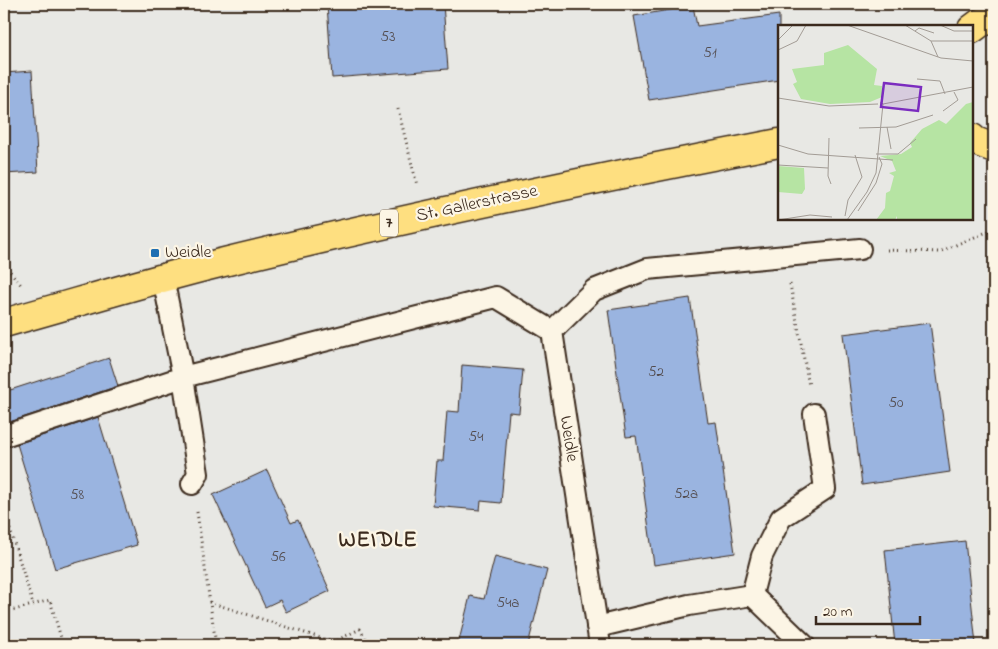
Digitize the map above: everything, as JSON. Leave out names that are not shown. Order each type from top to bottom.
[{"type":"main road","points":[[973,28],[980,23],[994,18]]},
{"type":"main road","points":[[973,139],[994,148]]},
{"type":"main road","name":"St. Gallerstrasse","points":[[4,323],[163,278],[396,222],[664,165],[778,143]]},
{"type":"lane","points":[[4,436],[183,377],[496,297],[552,331],[594,290],[647,269],[860,249]]},
{"type":"lane","points":[[163,278],[183,377],[198,474],[192,484]]},
{"type":"lane","name":"Weidle","points":[[552,331],[598,636]]},
{"type":"lane","points":[[752,594],[762,556],[781,518],[825,488],[814,414]]},
{"type":"lane","points":[[598,636],[689,605],[752,594]]},
{"type":"lane","points":[[752,594],[804,645]]},
{"type":"path","points":[[398,108],[418,188]]},
{"type":"path","points":[[860,249],[939,252],[994,229]]},
{"type":"path","points":[[784,255],[814,414]]},
{"type":"path","points":[[4,264],[22,286]]},
{"type":"path","points":[[192,484],[216,645]]},
{"type":"path","points":[[4,510],[33,604]]},
{"type":"path","points":[[4,613],[50,600],[63,645]]},
{"type":"path","points":[[210,602],[333,642],[360,629],[369,645]]},
{"type":"building","points":[[327,4],[443,4],[448,69],[332,78]]},
{"type":"building","points":[[693,6],[697,26],[779,15],[778,80],[649,100],[634,16]]},
{"type":"building","points":[[32,71],[38,172],[4,174],[4,73]]},
{"type":"building","points":[[690,298],[708,423],[716,422],[735,553],[654,565],[636,436],[626,437],[608,310]]},
{"type":"building","points":[[930,323],[950,472],[862,485],[843,334]]},
{"type":"building","points":[[109,358],[118,386],[4,424],[4,392]]},
{"type":"building","points":[[462,365],[523,370],[519,413],[509,412],[501,503],[481,501],[480,510],[433,506],[437,461],[443,461],[447,411],[459,412]]},
{"type":"building","points":[[98,417],[137,545],[55,569],[17,444]]},
{"type":"building","points":[[267,470],[291,523],[298,520],[330,591],[286,612],[280,600],[265,607],[213,495]]},
{"type":"building","points":[[965,541],[976,645],[895,645],[885,550]]},
{"type":"building","points":[[495,556],[547,570],[528,645],[458,645],[470,596],[484,599]]},
{"type":"place","name":"Weidle","points":[[155,253]]},
{"type":"district","name":"WEIDLE","points":[[378,541]]}]
